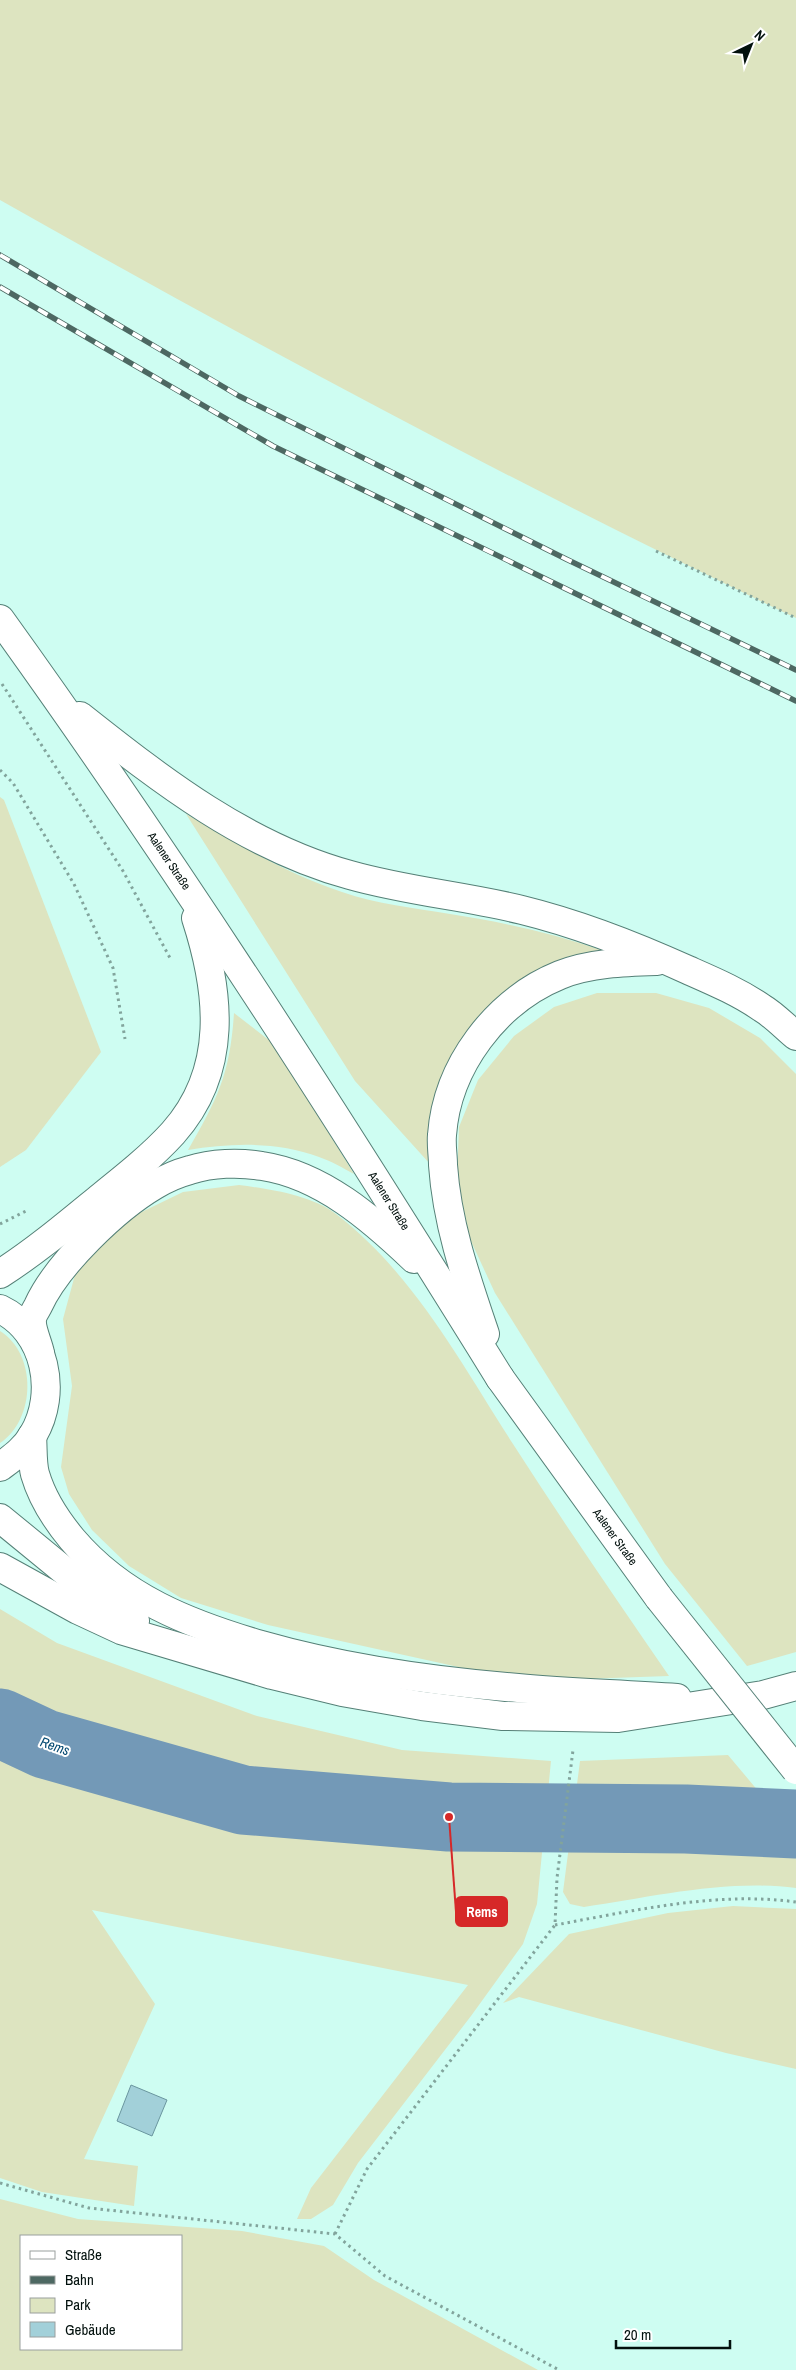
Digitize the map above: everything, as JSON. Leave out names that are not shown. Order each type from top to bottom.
[{"type":"main road","name":"Aalener Straße","points":[[0,619],[185,883],[444,1287],[500,1378],[659,1598],[796,1770]]},
{"type":"main road","points":[[57,698],[163,781],[204,808],[294,855],[349,875],[412,890],[522,910],[607,937],[667,960],[723,985],[763,1008],[796,1036]]},
{"type":"main road","points":[[0,1274],[24,1258],[146,1160],[174,1132],[190,1110],[210,1067],[215,1044],[215,1021],[213,989],[207,953],[185,883]]},
{"type":"main road","points":[[500,1378],[455,1244],[445,1187],[442,1135],[453,1084],[478,1038],[514,1001],[522,996],[560,975],[611,963],[667,960]]},
{"type":"main road","points":[[0,1467],[16,1456],[32,1436],[40,1421],[46,1399],[46,1375],[32,1319],[45,1290],[75,1254],[120,1212],[156,1184],[190,1170],[222,1164],[262,1166],[298,1176],[332,1193],[390,1236],[444,1287]]},
{"type":"main road","points":[[0,1308],[28,1330],[40,1353]]},
{"type":"main road","points":[[32,1436],[35,1473],[48,1505],[62,1527],[83,1552],[129,1589],[163,1609],[207,1630],[284,1652],[359,1668],[449,1682],[724,1702]]},
{"type":"main road","points":[[0,1518],[89,1591],[170,1644]]},
{"type":"main road","points":[[0,1567],[78,1610],[121,1630],[272,1675],[342,1692],[422,1706],[504,1716],[618,1718],[763,1695],[796,1686]]},
{"type":"path","points":[[656,551],[796,618]]},
{"type":"path","points":[[0,682],[123,871],[170,956],[172,965]]},
{"type":"path","points":[[0,770],[12,783],[74,884],[113,968],[126,1039]]},
{"type":"path","points":[[0,1224],[34,1207]]},
{"type":"path","points":[[335,2234],[367,2169],[555,1924],[557,1878],[572,1756]]},
{"type":"path","points":[[555,1924],[669,1904],[768,1898],[796,1902]]},
{"type":"path","points":[[0,2183],[89,2208],[335,2234],[385,2276],[559,2370]]},
{"type":"green space","points":[[0,0],[796,0],[796,618],[494,468],[197,310],[0,200]]},
{"type":"green space","points":[[0,797],[4,800],[101,1052],[26,1150],[0,1167]]},
{"type":"green space","points":[[186,814],[282,867],[342,892],[382,903],[508,924],[564,938],[601,950],[545,972],[509,995],[430,1164],[355,1081]]},
{"type":"green space","points":[[597,993],[656,993],[709,1008],[760,1038],[796,1074],[796,1652],[747,1666],[665,1564],[495,1293],[470,1239],[457,1179],[459,1127],[478,1080],[514,1036],[554,1007]]},
{"type":"green space","points":[[234,1013],[274,1044],[354,1174],[323,1159],[287,1148],[237,1145],[188,1150],[221,1085],[229,1053]]},
{"type":"green space","points":[[239,1185],[289,1194],[326,1207],[364,1238],[389,1263],[434,1321],[551,1502],[669,1676],[583,1679],[481,1672],[268,1625],[181,1598],[129,1566],[92,1530],[69,1494],[61,1467],[72,1386],[63,1319],[76,1271],[121,1222],[183,1192]]},
{"type":"green space","points":[[0,1331],[12,1341],[21,1355],[26,1370],[27,1387],[26,1403],[20,1419],[12,1432],[0,1443]]},
{"type":"green space","points":[[0,1609],[57,1643],[257,1716],[402,1750],[551,1761],[537,1904],[523,1944],[471,2016],[358,2163],[333,2205],[311,2219],[297,2219],[311,2188],[468,1985],[92,1910],[155,2004],[84,2159],[138,2166],[134,2206],[42,2192],[0,2178]]},
{"type":"green space","points":[[728,1755],[796,1836],[796,1888],[770,1886],[717,1887],[584,1907],[570,1904],[563,1892],[580,1761]]},
{"type":"green space","points":[[733,1906],[796,1909],[796,2069],[726,2053],[519,1997],[503,2003],[569,1934],[668,1913]]},
{"type":"green space","points":[[0,2199],[78,2219],[242,2231],[324,2246],[374,2280],[538,2370],[0,2370]]},
{"type":"building","points":[[131,2085],[167,2100],[152,2136],[117,2121]]},
{"type":"waterway","name":"Rems","points":[[0,1723],[45,1744],[243,1800],[449,1817],[686,1819],[796,1824]]},
{"type":"railway","points":[[0,255],[239,396],[566,559],[796,670]]},
{"type":"railway","points":[[0,287],[273,446],[796,701]]},
{"type":"place","name":"Rems","points":[[449,1817]]}]
